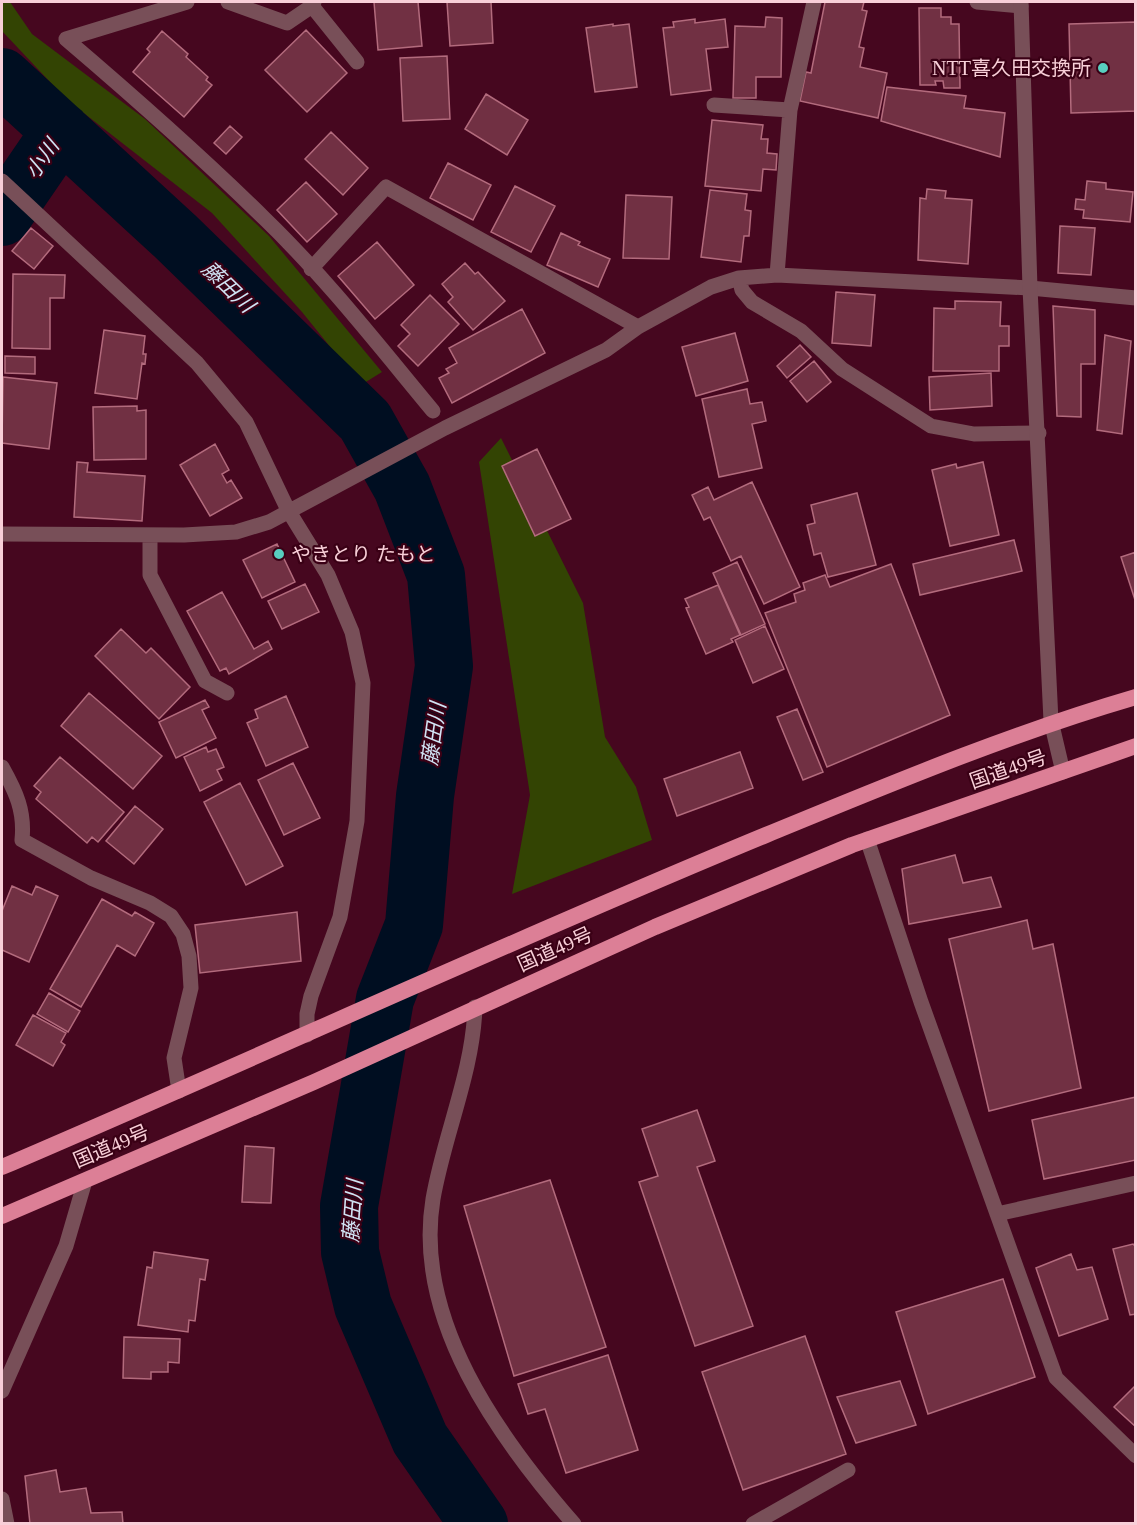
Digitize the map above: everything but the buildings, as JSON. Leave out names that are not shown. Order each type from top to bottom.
[{"type":"highway","name":"国道49号","points":[[2,1167],[314,1032],[471,959],[708,859],[1051,721],[1136,696]]},
{"type":"highway","name":"国道49号","points":[[2,1216],[314,1082],[656,927],[867,839],[1136,746]]},
{"type":"street","points":[[187,2],[66,39],[176,135],[267,220],[360,323],[433,411]]},
{"type":"street","points":[[228,2],[287,23],[313,4],[357,62]]},
{"type":"street","points":[[777,274],[790,110],[814,2]]},
{"type":"street","points":[[977,2],[1021,4],[1030,288],[1051,721],[1063,772]]},
{"type":"street","points":[[714,105],[790,110]]},
{"type":"street","points":[[4,184],[197,363],[246,422],[288,510],[328,576],[352,632],[363,683],[359,788],[348,883],[340,917],[311,996],[307,1014],[314,1032]]},
{"type":"street","points":[[311,268],[386,188],[638,327]]},
{"type":"street","points":[[2,534],[150,535],[236,532],[269,522],[445,428],[606,350],[638,327],[711,287],[739,278],[777,274],[1030,288],[1136,298]]},
{"type":"street","points":[[739,278],[742,290],[752,302],[801,331],[842,369],[931,426],[974,434],[1038,433]]},
{"type":"street","points":[[150,535],[150,575],[205,681],[227,693]]},
{"type":"street","points":[[2,767],[17,794],[24,819],[22,840],[91,878],[150,903],[171,916],[183,934],[189,956],[191,988],[174,1058],[179,1091]]},
{"type":"street","points":[[867,839],[921,1002],[1056,1378],[1136,1456]]},
{"type":"street","points":[[471,1009],[474,1036],[433,1199],[430,1237],[436,1277],[448,1332],[470,1383],[505,1437],[574,1524]]},
{"type":"street","points":[[2,1391],[66,1246],[85,1181]]},
{"type":"street","points":[[997,1214],[1136,1183]]},
{"type":"street","points":[[753,1524],[848,1470]]},
{"type":"street","points":[[2,1499],[7,1524]]},
{"type":"green space","points":[[2,2],[10,2],[32,34],[145,119],[269,236],[382,372],[361,385],[302,312],[212,213],[67,100],[2,31]]},
{"type":"green space","points":[[501,438],[583,603],[605,737],[636,787],[652,840],[512,894],[530,795],[479,462]]},
{"type":"waterway","name":"藤田川","points":[[2,77],[175,236],[365,421],[402,487],[436,575],[444,666],[425,796],[414,925],[385,999],[349,1206],[350,1252],[363,1306],[420,1439],[479,1524]]},
{"type":"waterway","name":"小川","points":[[2,217],[61,131]]},
{"type":"place","name":"NTT喜久田交換所","points":[[1103,68]]},
{"type":"place","name":"やきとり たもと","points":[[279,554]]}]
